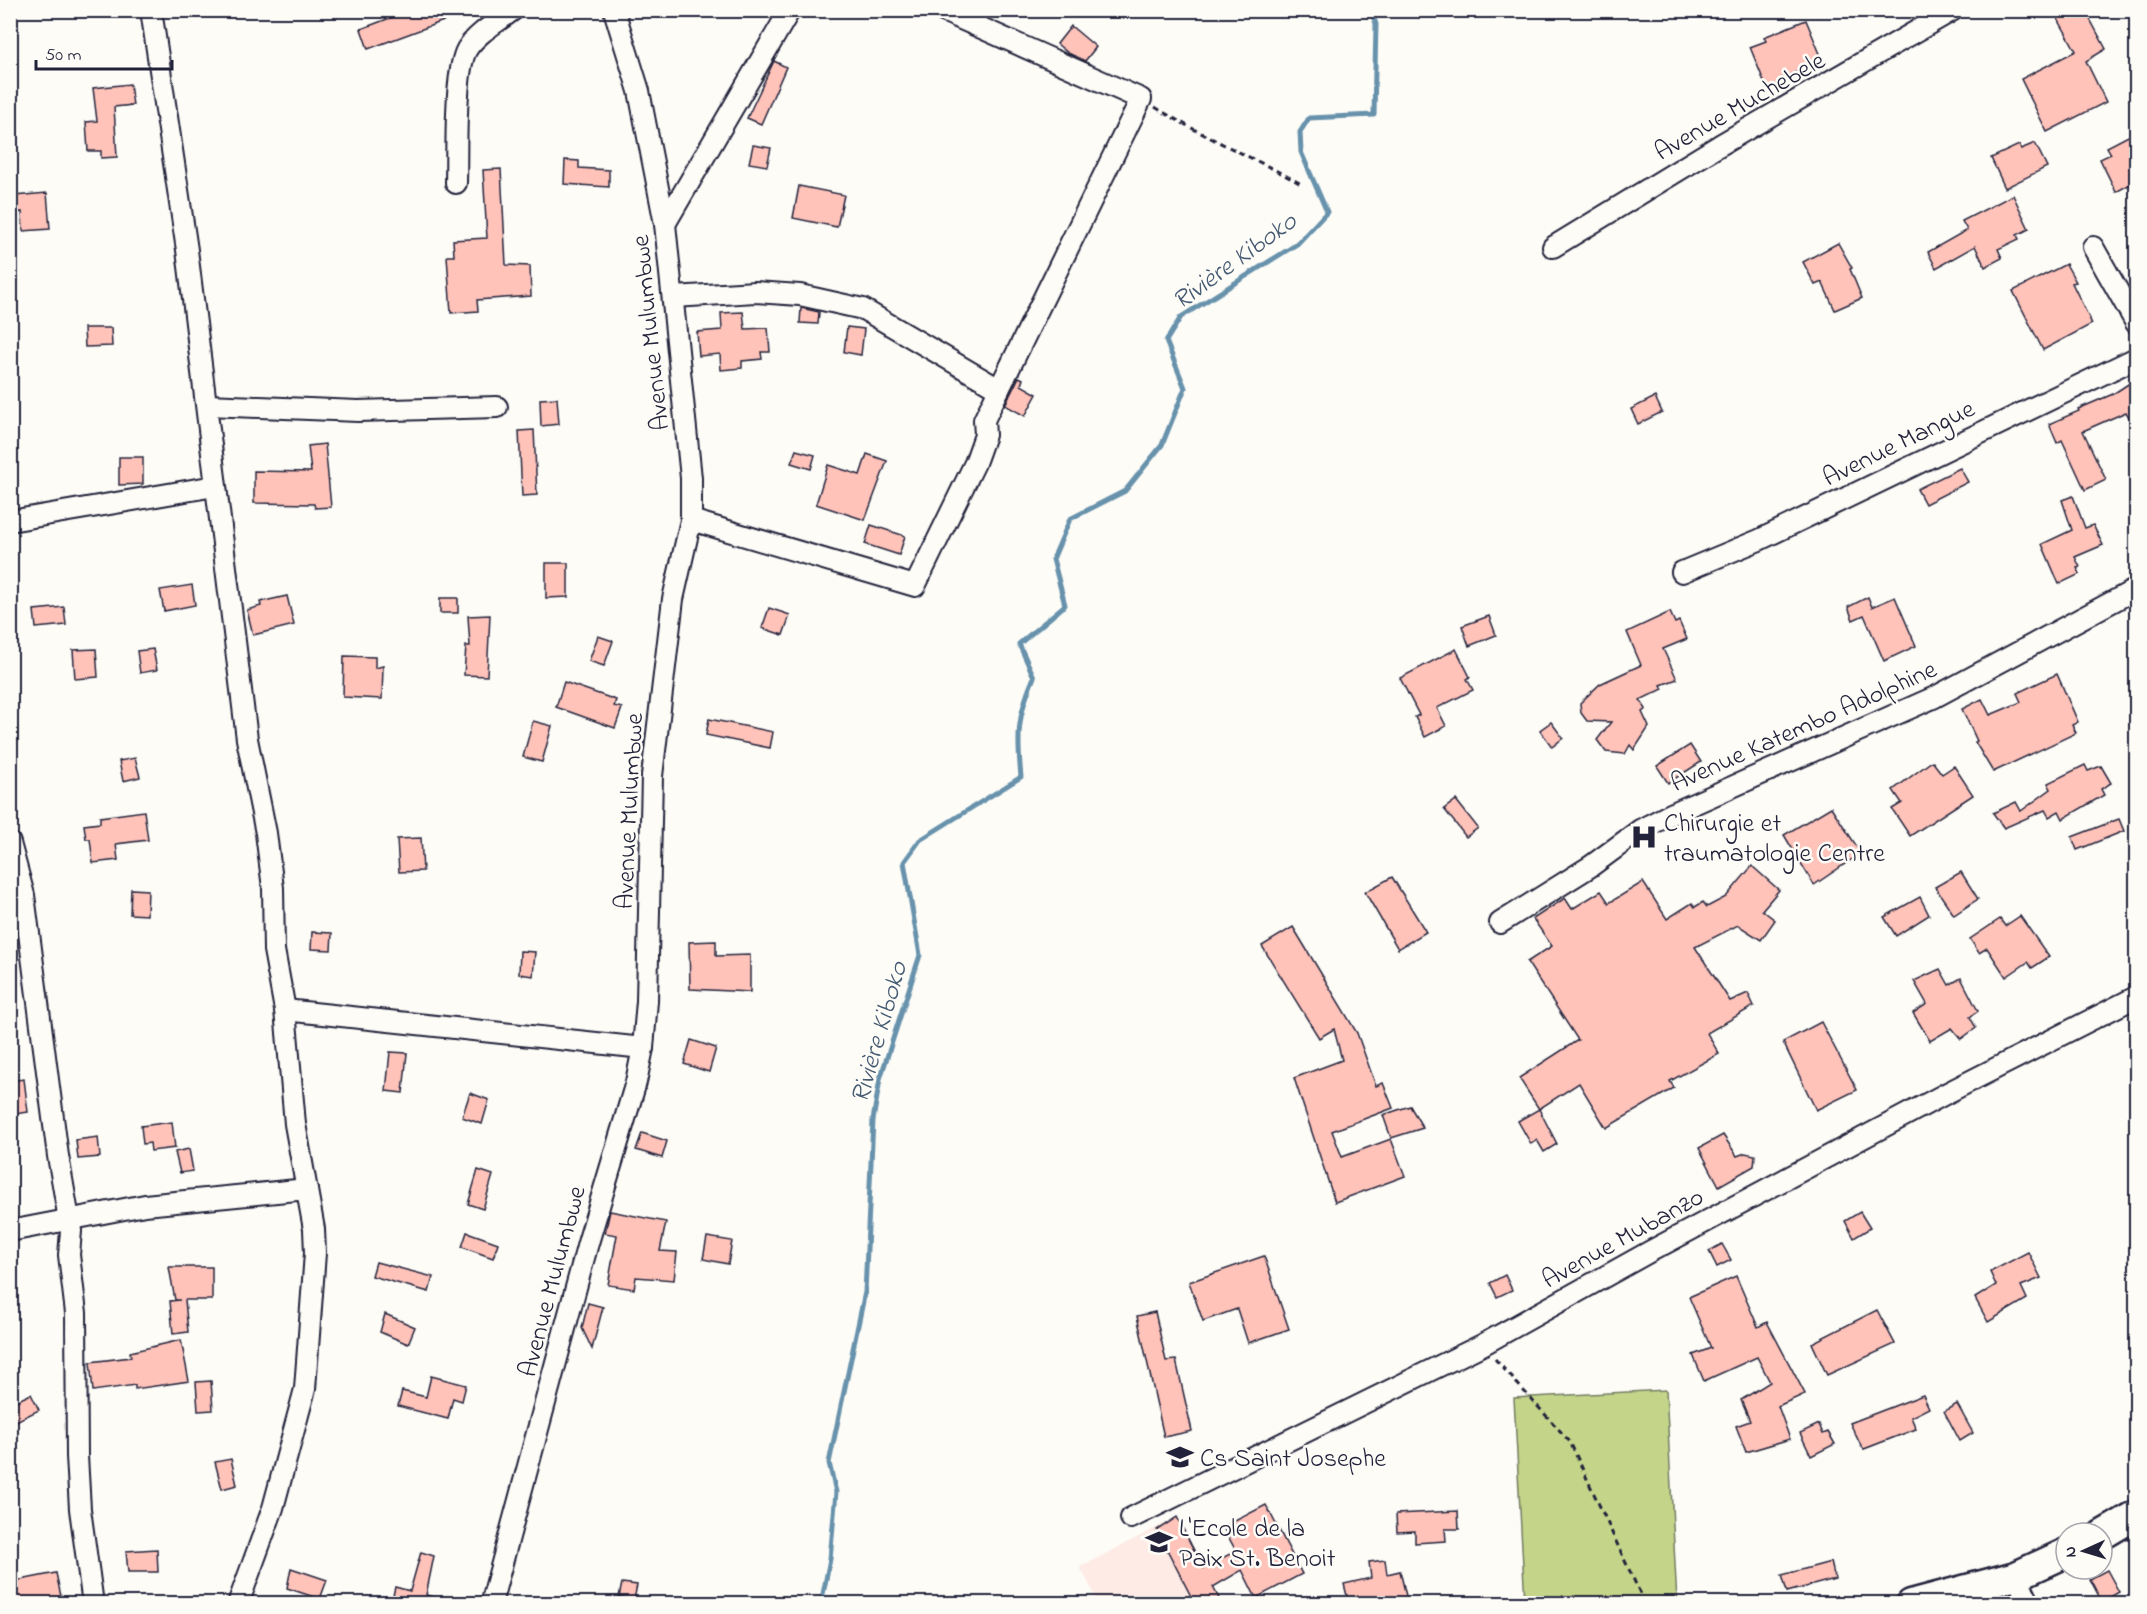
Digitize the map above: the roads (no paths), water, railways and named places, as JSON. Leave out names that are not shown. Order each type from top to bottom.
[{"type":"main road","points":[[2114,1528],[2136,1515]]},
{"type":"main road","points":[[1911,1604],[2016,1576],[2054,1559]]},
{"type":"street","points":[[152,10],[207,405],[247,739],[267,833],[273,888],[274,950],[285,1010],[295,1124],[314,1229],[315,1272],[304,1389],[273,1508],[238,1604]]},
{"type":"street","points":[[456,183],[460,80],[467,49],[486,30],[513,10]]},
{"type":"street","name":"Avenue Mulumbwe","points":[[491,1604],[588,1243],[636,1082],[643,1048],[647,1001],[652,776],[673,599],[691,520],[691,478],[665,224],[639,91],[614,10]]},
{"type":"street","points":[[665,224],[790,10]]},
{"type":"street","points":[[691,520],[773,542],[915,586],[975,463],[985,435],[984,420],[1141,99],[941,10]]},
{"type":"street","name":"Avenue Muchebele","points":[[1553,247],[1720,145],[1785,110],[1953,10]]},
{"type":"street","points":[[2093,247],[2136,323]]},
{"type":"street","points":[[674,297],[755,292],[788,294],[863,309],[999,389]]},
{"type":"street","name":"Avenue Mangue","points":[[1682,572],[1759,540],[2136,358]]},
{"type":"street","points":[[207,405],[358,411],[498,407]]},
{"type":"street","points":[[10,521],[215,486]]},
{"type":"street","name":"Avenue Katembo Adolphine","points":[[1500,923],[1591,866],[1640,830],[1671,814],[1926,701],[2136,589]]},
{"type":"street","points":[[10,843],[24,896],[58,1156],[72,1236],[69,1242],[69,1255],[75,1313],[80,1509],[93,1604]]},
{"type":"street","name":"Avenue Mubanzo","points":[[1131,1518],[1482,1345],[1659,1246],[1936,1098],[2136,997]]},
{"type":"street","points":[[285,1010],[522,1033],[643,1048]]},
{"type":"street","points":[[10,1231],[146,1205],[307,1189]]},
{"type":"street","points":[[2016,1576],[2030,1604]]},
{"type":"waterway","name":"Rivière Kiboko","points":[[821,1604],[830,1559],[836,1492],[829,1463],[865,1292],[873,1120],[880,1079],[920,955],[904,862],[920,840],[1021,777],[1019,750],[1021,715],[1034,677],[1019,644],[1065,605],[1053,559],[1070,519],[1125,491],[1162,445],[1185,388],[1166,341],[1181,317],[1297,244],[1327,212],[1301,152],[1300,132],[1309,118],[1374,115],[1376,24],[1371,10]]},
{"type":"place","name":"Chirurgie et traumatologie Centre","points":[[1644,837]]},
{"type":"place","name":"Cs Saint Josephe","points":[[1180,1457]]},
{"type":"place","name":"L'Ecole de la Paix St. Benoit","points":[[1159,1542]]}]
